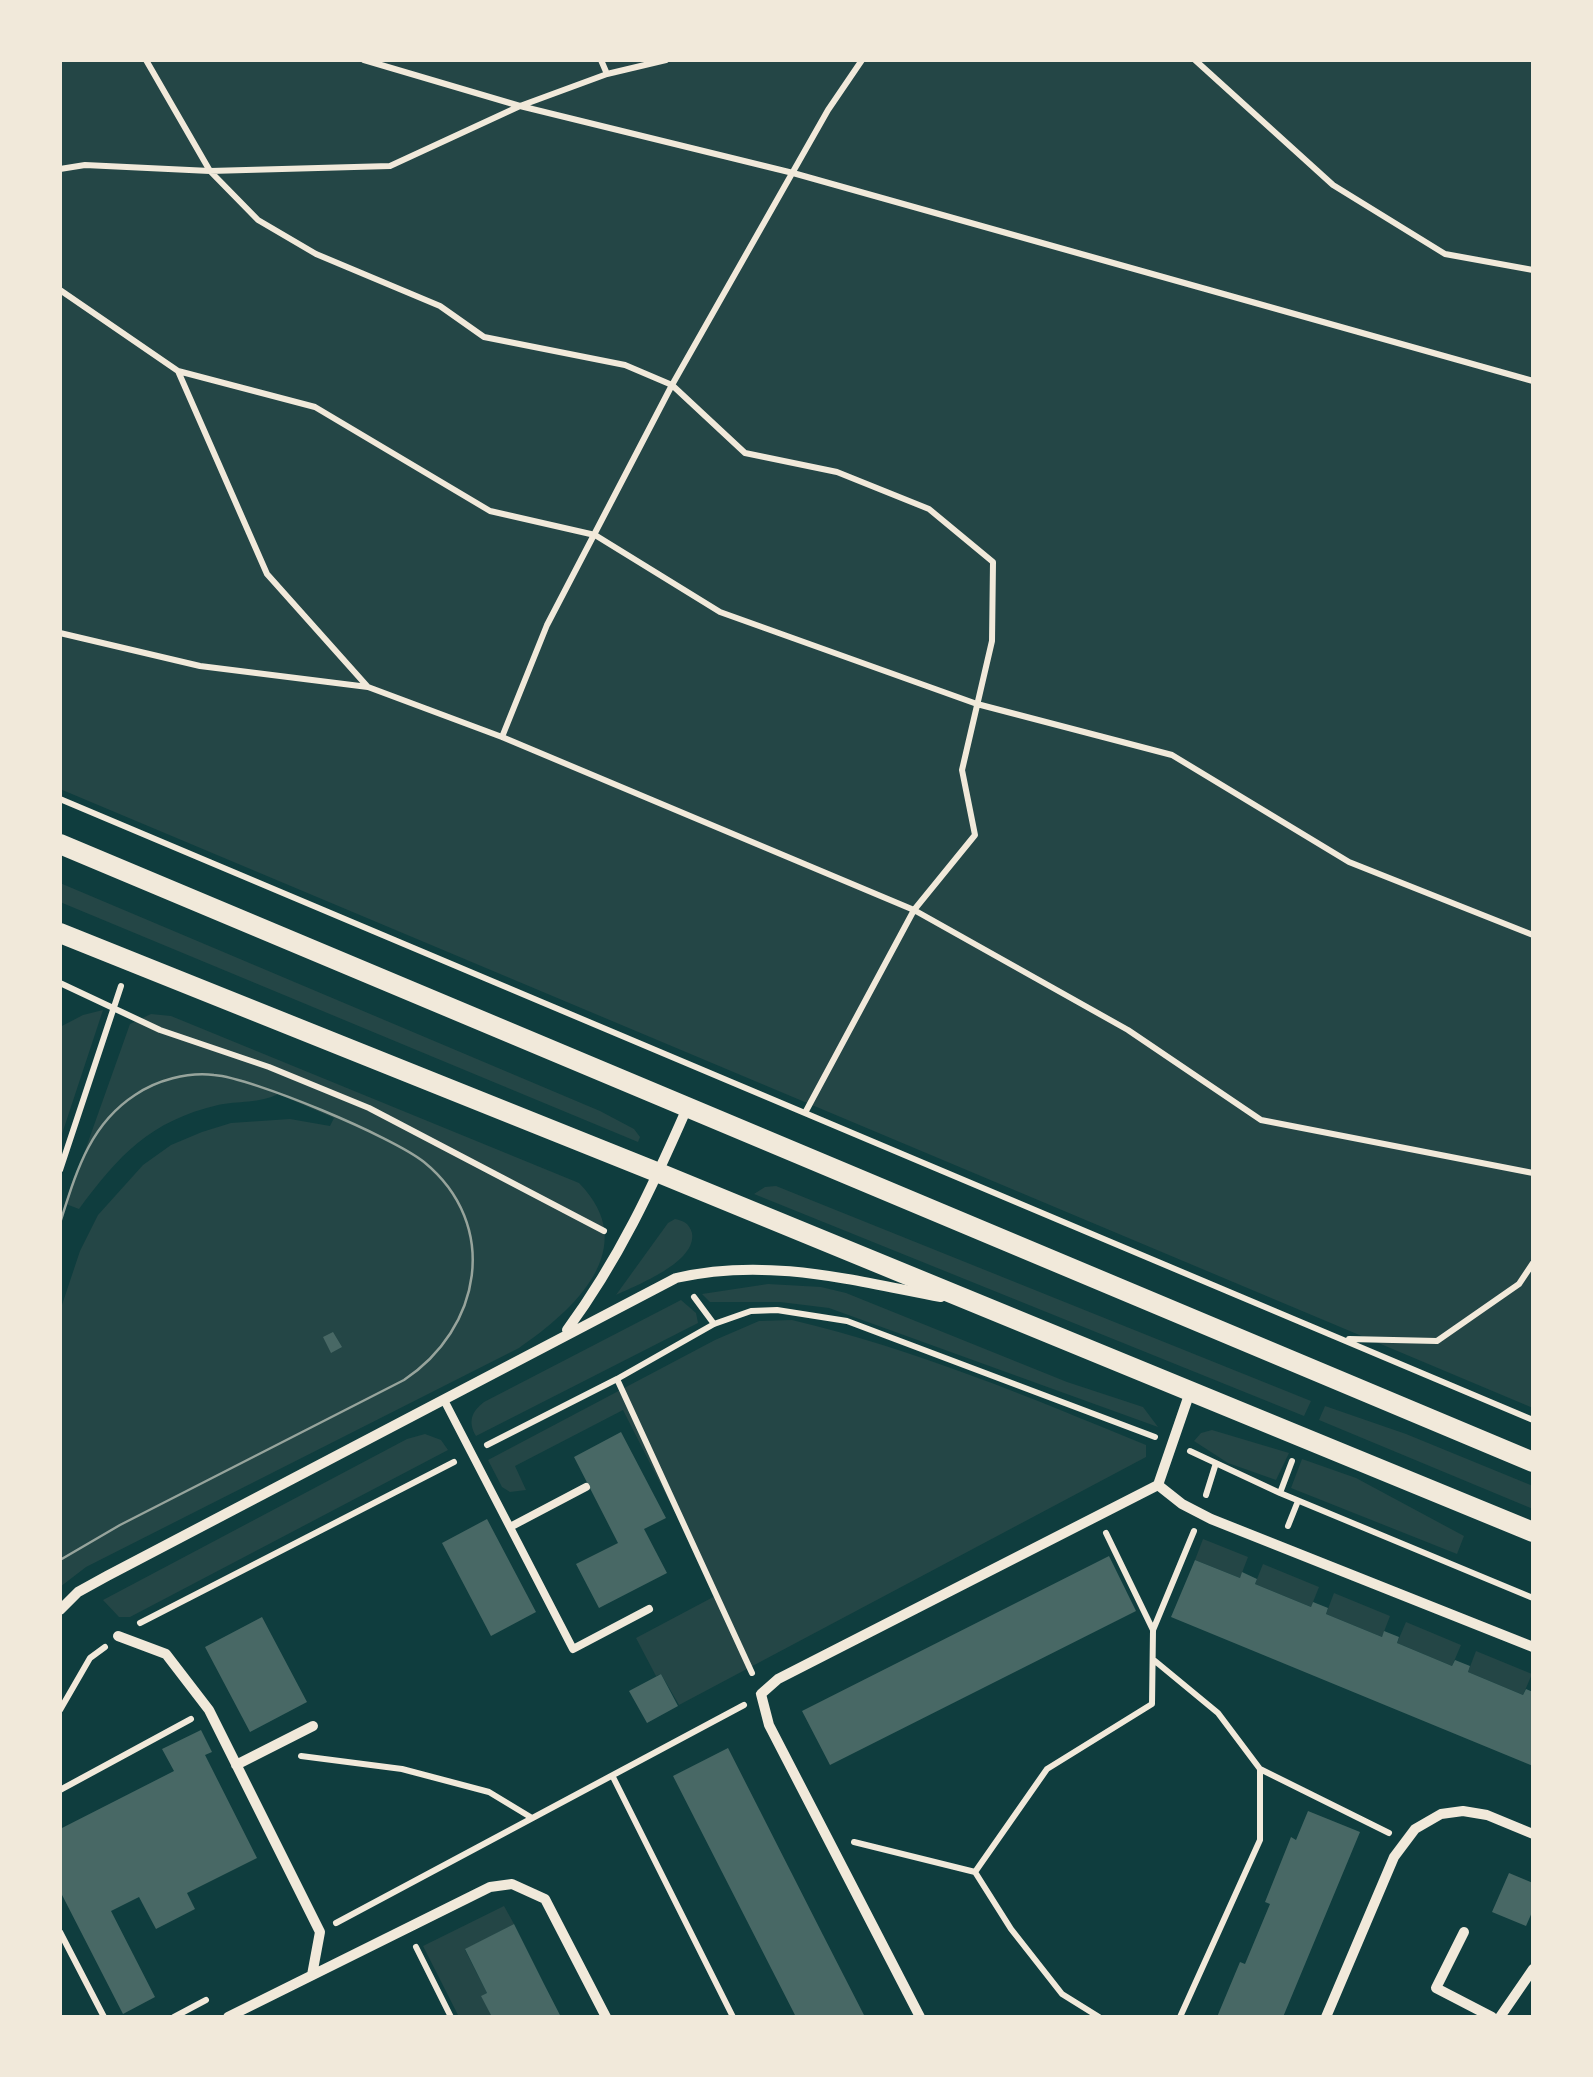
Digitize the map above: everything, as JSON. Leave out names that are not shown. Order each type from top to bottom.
[{"type":"main road","points":[[60,844],[1533,1462]]},
{"type":"main road","points":[[60,933],[1533,1532]]},
{"type":"street","points":[[564,1335],[624,1244],[687,1108]]},
{"type":"street","points":[[60,1610],[78,1592],[106,1576],[676,1278],[718,1268],[797,1270],[966,1301]]},
{"type":"street","points":[[920,2017],[769,1724],[761,1694],[778,1679],[1158,1485],[1191,1390]]},
{"type":"street","points":[[1158,1485],[1200,1513],[1533,1647]]},
{"type":"street","points":[[118,1636],[166,1654],[208,1710],[320,1932],[312,1975]]},
{"type":"street","points":[[236,1765],[314,1726]]},
{"type":"street","points":[[1326,2017],[1394,1856],[1404,1841],[1428,1820],[1463,1811],[1533,1834]]},
{"type":"street","points":[[228,2017],[490,1886],[512,1884],[545,1899],[606,2017]]},
{"type":"street","points":[[1464,1932],[1436,1988],[1492,2017]]},
{"type":"street","points":[[1500,2017],[1533,1968]]},
{"type":"lane","points":[[444,1400],[573,1649],[650,1609]]},
{"type":"lane","points":[[510,1527],[586,1488]]},
{"type":"path","points":[[146,60],[210,171],[258,220],[316,254],[440,306],[484,337],[626,365],[672,385],[745,452],[838,472],[929,509],[993,562],[992,641],[962,770],[975,835],[914,910],[806,1112]]},
{"type":"path","points":[[364,60],[520,106],[793,172],[1533,380]]},
{"type":"path","points":[[601,60],[608,74]]},
{"type":"path","points":[[60,168],[85,164],[210,171],[390,166],[520,106],[608,74],[666,60]]},
{"type":"path","points":[[502,737],[548,625],[672,385],[828,110],[862,60]]},
{"type":"path","points":[[1195,60],[1333,185],[1445,254],[1533,270]]},
{"type":"path","points":[[60,290],[178,371],[316,407],[490,510],[595,535],[720,612],[977,704],[1172,755],[1349,862],[1533,935]]},
{"type":"path","points":[[178,371],[267,574],[368,687]]},
{"type":"path","points":[[60,633],[200,666],[368,687],[502,737],[914,910],[1128,1030],[1261,1120],[1533,1173]]},
{"type":"path","points":[[60,799],[1533,1420]]},
{"type":"path","points":[[60,1170],[128,962]]},
{"type":"path","points":[[60,982],[160,1030],[369,1108],[585,1218],[624,1244]]},
{"type":"path","points":[[1341,1339],[1438,1342],[1519,1284],[1533,1262]]},
{"type":"path","points":[[60,1710],[90,1658],[118,1636],[617,1379],[714,1324],[750,1311],[820,1315],[883,1333],[1172,1444],[1533,1598]]},
{"type":"path","points":[[320,1932],[761,1694],[617,1379]]},
{"type":"path","points":[[1280,1493],[1294,1455]]},
{"type":"path","points":[[1152,1630],[1216,1463]]},
{"type":"path","points":[[975,1872],[1047,1769],[1152,1704],[1152,1630],[1102,1527]]},
{"type":"path","points":[[1154,1660],[1218,1713],[1260,1770],[1404,1841]]},
{"type":"path","points":[[60,1790],[208,1710]]},
{"type":"path","points":[[264,1751],[402,1769],[489,1792],[534,1819]]},
{"type":"path","points":[[1180,2017],[1260,1840],[1260,1770]]},
{"type":"path","points":[[613,1777],[733,2017]]},
{"type":"path","points":[[827,1835],[975,1872],[1011,1929],[1062,1994],[1099,2017]]},
{"type":"path","points":[[406,1928],[452,2017]]},
{"type":"path","points":[[60,1932],[104,2017]]},
{"type":"path","points":[[174,2017],[206,2000]]},
{"type":"shaded area","points":[[60,60],[1533,60],[1533,1408],[60,789]]},
{"type":"shaded area","points":[[60,883],[600,1111],[634,1129],[640,1137],[638,1142],[60,902]]},
{"type":"shaded area","points":[[103,1010],[60,1140],[60,1027]]},
{"type":"shaded area","points":[[151,1014],[171,1016],[579,1183],[597,1207],[604,1231],[603,1254],[594,1276],[579,1296],[519,1348],[86,1567],[60,1587],[60,1311],[80,1251],[98,1215],[143,1165],[171,1145],[202,1132],[231,1123],[290,1119],[330,1126],[334,1118],[278,1094],[194,1112],[173,1120],[138,1143],[108,1172],[79,1209],[66,1204],[130,1024]]},
{"type":"shaded area","points":[[776,1186],[1311,1401],[1304,1416],[754,1194]]},
{"type":"shaded area","points":[[675,1219],[686,1223],[692,1233],[685,1254],[651,1279],[616,1295],[668,1223]]},
{"type":"shaded area","points":[[768,1284],[821,1287],[846,1293],[1067,1382],[1143,1407],[1158,1427],[829,1308],[780,1302],[710,1302],[702,1294]]},
{"type":"shaded area","points":[[681,1300],[696,1313],[698,1323],[476,1436],[472,1418],[484,1402]]},
{"type":"shaded area","points":[[792,1320],[883,1345],[1015,1392],[1146,1445],[1146,1457],[679,1705],[661,1674],[656,1676],[636,1638],[717,1595],[623,1410],[515,1466],[526,1490],[510,1492],[502,1487],[488,1460],[715,1340],[759,1321]]},
{"type":"shaded area","points":[[1325,1406],[1533,1486],[1533,1509],[1319,1420]]},
{"type":"shaded area","points":[[1212,1430],[1289,1453],[1276,1480],[1228,1463],[1194,1441],[1201,1433]]},
{"type":"shaded area","points":[[425,1434],[441,1440],[448,1450],[130,1617],[119,1617],[103,1600],[407,1439]]},
{"type":"shaded area","points":[[1302,1459],[1356,1478],[1464,1536],[1457,1554],[1291,1488]]},
{"type":"shaded area","points":[[1203,1539],[1248,1557],[1240,1578],[1195,1560]]},
{"type":"shaded area","points":[[1263,1564],[1319,1587],[1311,1607],[1255,1584]]},
{"type":"shaded area","points":[[1334,1593],[1390,1616],[1382,1637],[1326,1614]]},
{"type":"shaded area","points":[[1406,1622],[1461,1645],[1452,1666],[1397,1643]]},
{"type":"shaded area","points":[[1476,1651],[1532,1674],[1523,1695],[1468,1672]]},
{"type":"shaded area","points":[[504,1906],[514,1924],[465,1950],[487,1993],[482,1996],[492,2017],[459,2017],[423,1946]]},
{"type":"building","points":[[333,1332],[342,1347],[331,1353],[323,1337]]},
{"type":"building","points":[[621,1432],[666,1518],[644,1529],[667,1573],[599,1608],[576,1564],[618,1543],[574,1457]]},
{"type":"building","points":[[487,1519],[536,1612],[491,1636],[442,1543]]},
{"type":"building","points":[[1109,1556],[1136,1611],[830,1765],[802,1711]]},
{"type":"building","points":[[1195,1560],[1240,1578],[1242,1572],[1257,1579],[1255,1584],[1311,1607],[1313,1602],[1328,1608],[1326,1614],[1382,1637],[1384,1631],[1399,1637],[1397,1643],[1452,1666],[1455,1660],[1470,1666],[1468,1672],[1523,1695],[1526,1689],[1533,1692],[1533,1766],[1171,1617]]},
{"type":"building","points":[[262,1617],[307,1702],[250,1732],[205,1647]]},
{"type":"building","points":[[661,1674],[678,1706],[647,1723],[629,1691]]},
{"type":"building","points":[[201,1730],[212,1752],[205,1755],[257,1858],[187,1893],[195,1909],[156,1929],[139,1897],[111,1911],[155,1997],[123,2014],[60,1891],[60,1829],[174,1771],[162,1749]]},
{"type":"building","points":[[728,1748],[865,2017],[796,2017],[673,1776]]},
{"type":"building","points":[[1308,1811],[1360,1832],[1283,2017],[1217,2017],[1270,1904],[1265,1902],[1291,1837],[1296,1840]]},
{"type":"building","points":[[1509,1873],[1533,1883],[1533,1910],[1526,1926],[1492,1912]]},
{"type":"building","points":[[514,1924],[561,2017],[492,2017],[481,1996],[487,1993],[465,1949]]},
{"type":"tram line","points":[[60,1223],[86,1152],[119,1107],[163,1081],[204,1074],[289,1097],[408,1151],[448,1187],[464,1215],[472,1245],[472,1276],[450,1333],[430,1359],[404,1380],[120,1525],[60,1560]]}]
